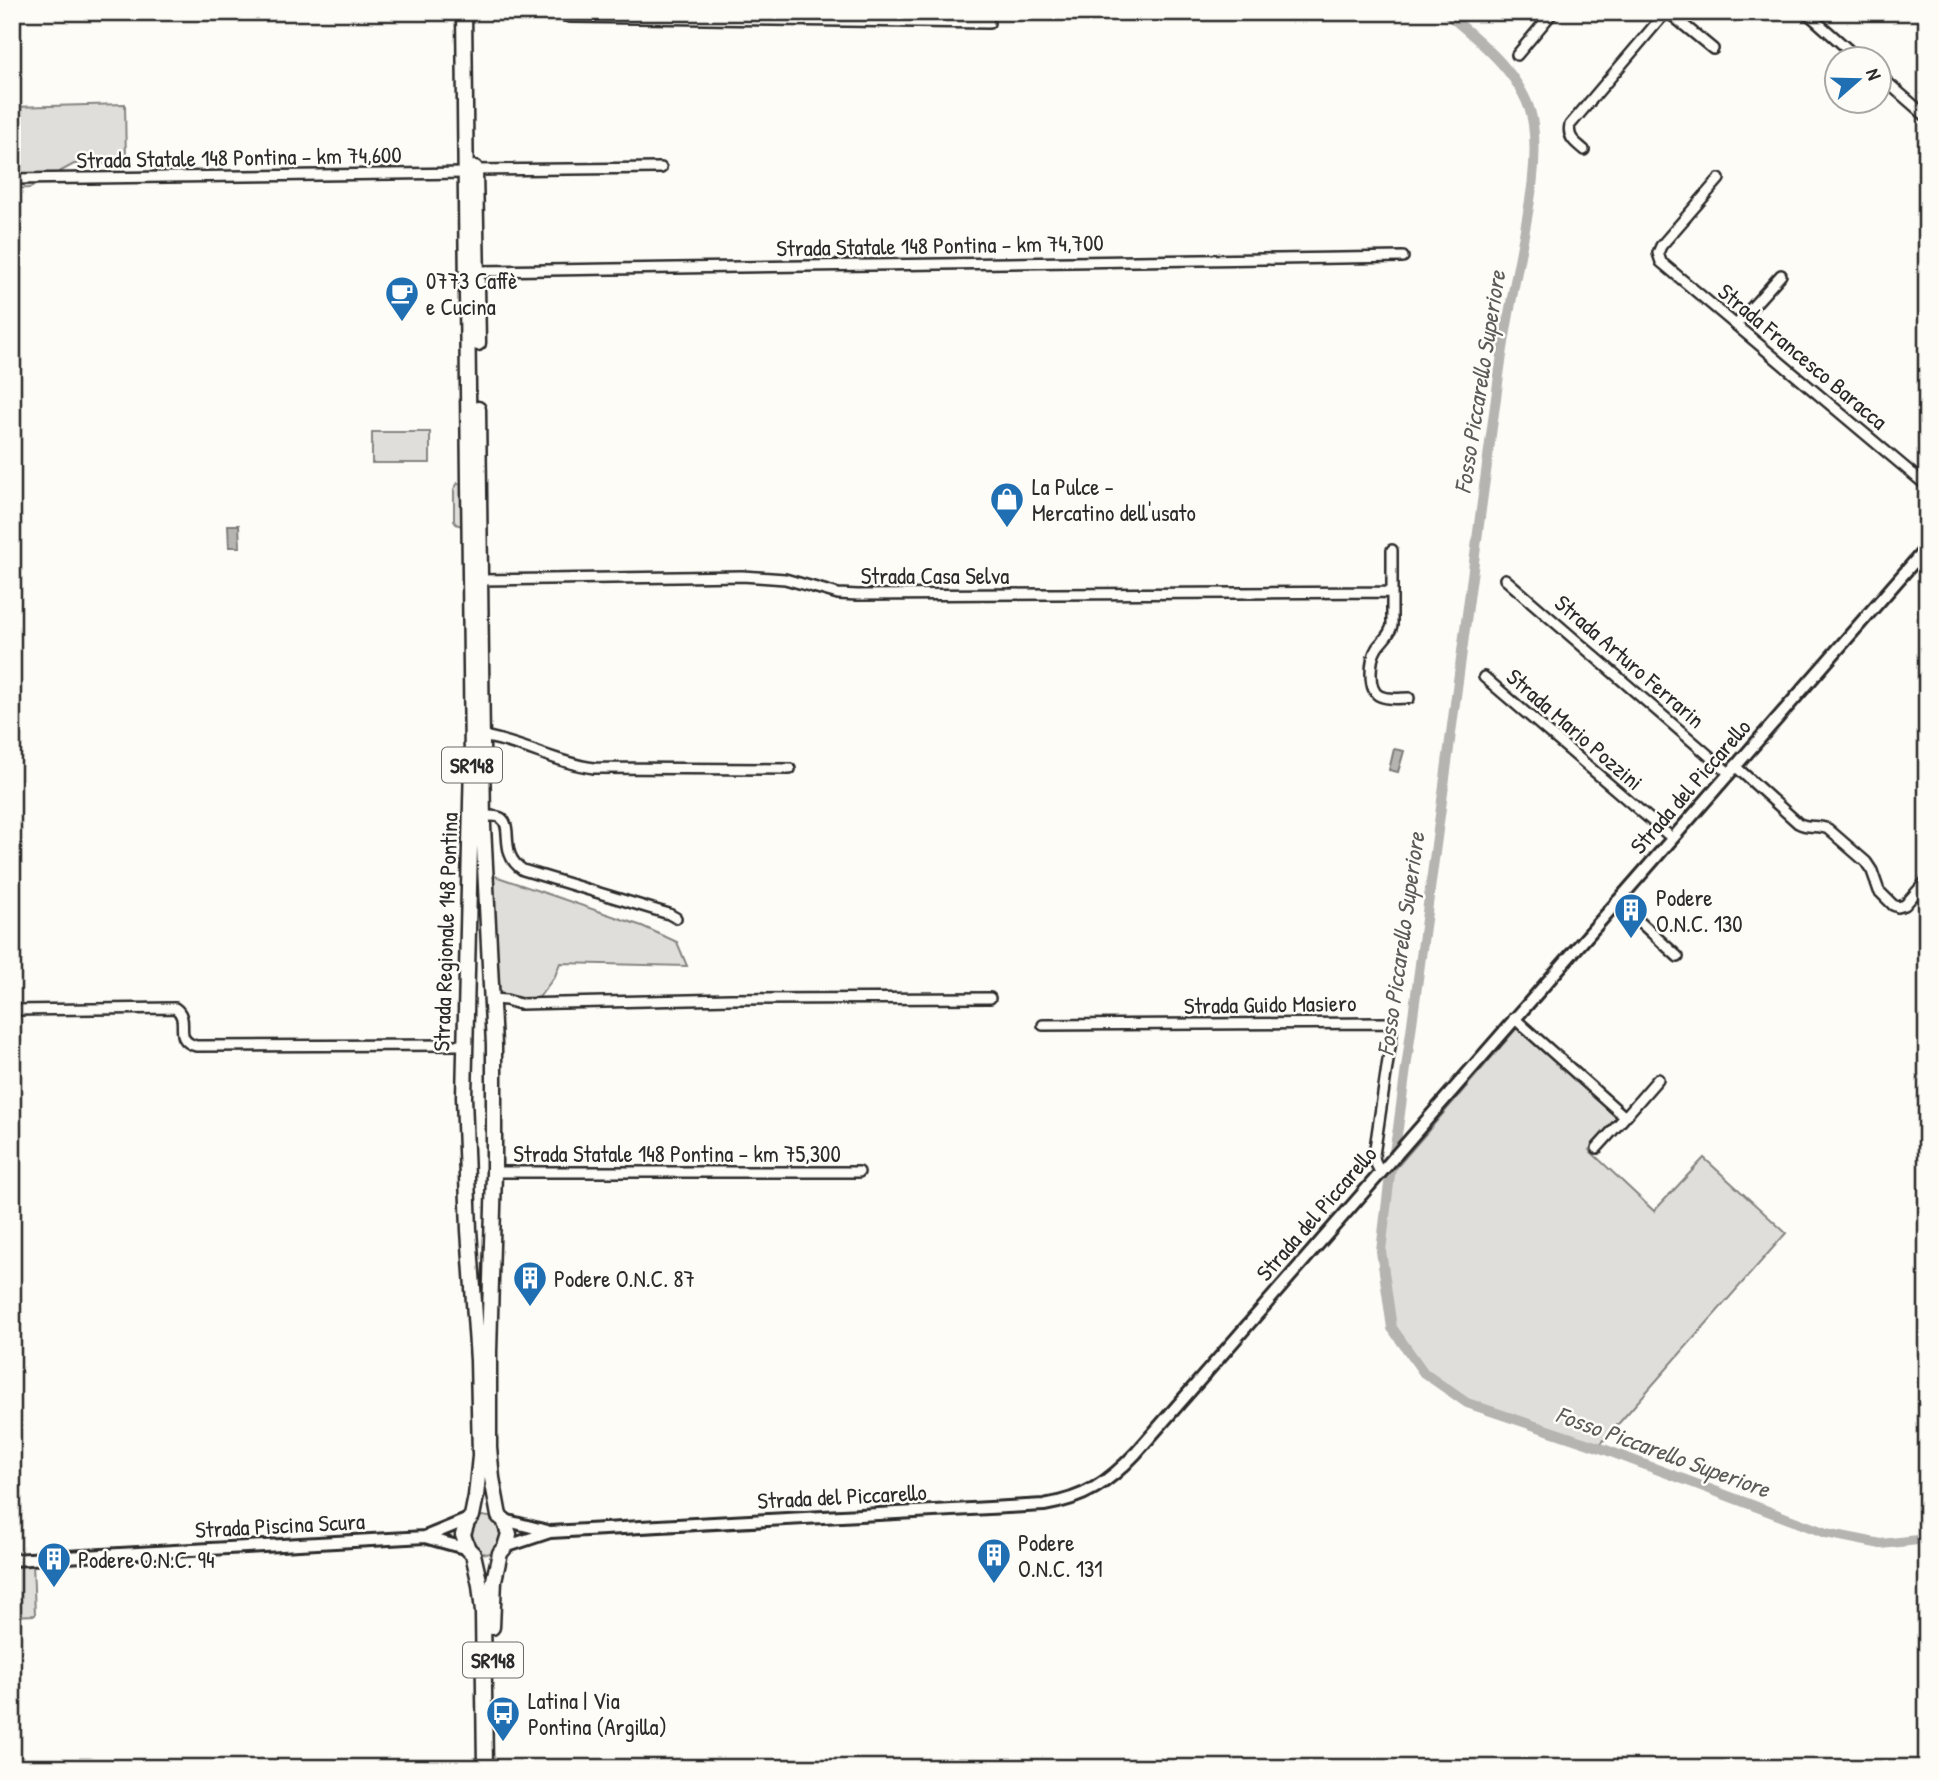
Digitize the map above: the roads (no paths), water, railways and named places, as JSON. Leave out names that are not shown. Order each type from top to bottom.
[{"type":"main road","name":"Strada Regionale 148 Pontina","points":[[464,12],[477,271],[483,816],[493,999],[494,1172],[489,1436],[492,1478],[501,1518],[509,1534],[494,1580],[492,1608],[494,1768]]},
{"type":"main road","name":"Strada Regionale 148 Pontina","points":[[473,12],[470,172],[472,762],[464,1045],[469,1241],[477,1350],[479,1475],[470,1518],[463,1535],[480,1589],[483,1612],[485,1768]]},
{"type":"main road","points":[[470,1518],[485,1511],[501,1518]]},
{"type":"main road","points":[[470,1551],[487,1558],[503,1550]]},
{"type":"street","points":[[546,12],[570,17],[989,23]]},
{"type":"street","points":[[1517,55],[1553,12]]},
{"type":"street","points":[[1584,150],[1571,138],[1570,125],[1667,12],[1713,49]]},
{"type":"street","points":[[1806,12],[1844,46]]},
{"type":"street","points":[[1894,88],[1927,117]]},
{"type":"street","name":"Strada Statale 148 Pontina – km 74,600","points":[[12,179],[661,168]]},
{"type":"street","name":"Strada Francesco Baracca","points":[[1719,179],[1662,243],[1658,253],[1664,264],[1927,486]]},
{"type":"street","name":"Strada Statale 148 Pontina – km 74,700","points":[[477,271],[1403,257]]},
{"type":"street","points":[[1736,325],[1781,275]]},
{"type":"street","name":"Strada del Piccarello","points":[[503,1550],[550,1532],[1026,1506],[1060,1502],[1083,1495],[1105,1481],[1136,1453],[1927,547]]},
{"type":"street","points":[[1392,550],[1391,628],[1373,657],[1373,687],[1376,693],[1383,697],[1409,698]]},
{"type":"street","name":"Strada Casa Selva","points":[[481,580],[742,576],[785,579],[838,594],[858,595],[1392,592]]},
{"type":"street","name":"Strada Arturo Ferrarin","points":[[1505,579],[1798,823],[1805,827],[1828,829],[1864,860],[1879,891],[1893,905],[1905,905],[1927,880]]},
{"type":"street","name":"Strada Mario Pozzini","points":[[1485,677],[1672,838]]},
{"type":"street","points":[[482,736],[508,741],[594,768],[790,769]]},
{"type":"street","points":[[483,816],[495,816],[503,820],[510,857],[523,870],[676,918]]},
{"type":"street","points":[[1617,901],[1678,957]]},
{"type":"street","points":[[493,999],[524,1003],[990,998]]},
{"type":"street","points":[[12,1010],[173,1007],[183,1016],[184,1040],[196,1046],[464,1045]]},
{"type":"street","points":[[1514,1018],[1625,1117]]},
{"type":"street","name":"Strada Guido Masiero","points":[[1043,1026],[1387,1023],[1392,1033],[1374,1155],[1380,1172]]},
{"type":"street","points":[[1597,1148],[1658,1079]]},
{"type":"street","name":"Strada Statale 148 Pontina – km 75,300","points":[[494,1172],[859,1172]]},
{"type":"street","name":"Strada Piscina Scura","points":[[12,1560],[425,1537],[470,1518]]},
{"type":"street","name":"Strada del Piccarello","points":[[501,1518],[550,1532]]},
{"type":"street","name":"Strada Piscina Scura","points":[[425,1537],[470,1551]]},
{"type":"waterway","name":"Fosso Piccarello Superiore","points":[[1445,12],[1500,61],[1522,91],[1533,124],[1535,153],[1528,212],[1500,365],[1390,1175],[1381,1251],[1392,1328],[1424,1373],[1467,1403],[1598,1447],[1826,1533],[1881,1544],[1927,1539]]},
{"type":"place","name":"0773 Caffè e Cucina","points":[[402,323]]},
{"type":"place","name":"La Pulce - Mercatino dell'usato","points":[[1007,529]]},
{"type":"place","name":"Podere O.N.C. 130","points":[[1631,940]]},
{"type":"place","name":"Podere O.N.C. 87","points":[[530,1308]]},
{"type":"place","name":"Podere O.N.C. 131","points":[[994,1585]]},
{"type":"place","name":"Podere O.N.C. 94","points":[[54,1589]]},
{"type":"place","name":"Latina | Via Pontina (Argilla)","points":[[503,1743]]}]
